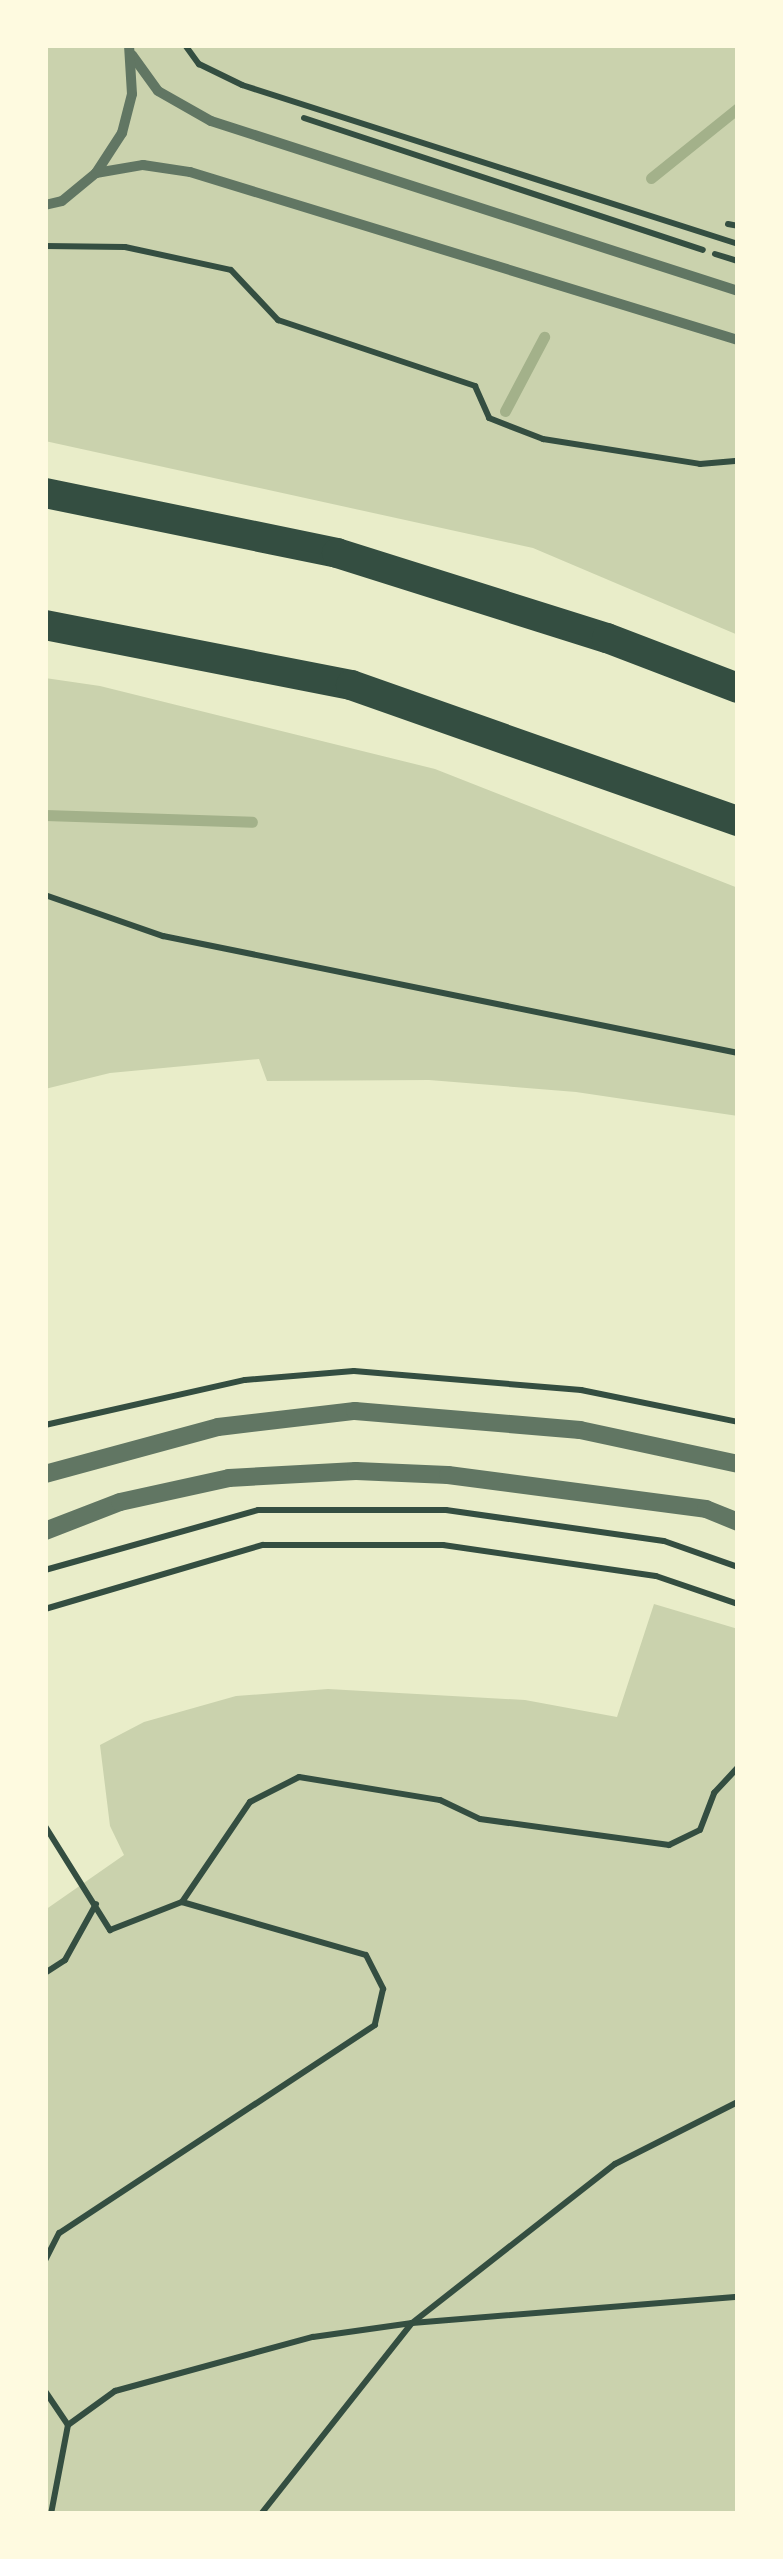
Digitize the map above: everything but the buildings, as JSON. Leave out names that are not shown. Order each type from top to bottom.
[{"type":"highway","points":[[45,493],[337,553],[608,638],[738,688]]},
{"type":"highway","points":[[45,626],[352,685],[738,820]]},
{"type":"street","points":[[45,205],[62,200],[96,173],[122,132],[132,94],[130,50]]},
{"type":"street","points":[[130,50],[158,91],[211,122],[738,291]]},
{"type":"street","points":[[96,173],[143,165],[190,172],[738,340]]},
{"type":"street","points":[[45,1474],[218,1427],[356,1411],[580,1430],[738,1464]]},
{"type":"street","points":[[45,1531],[120,1502],[229,1478],[356,1471],[561,1490],[706,1509],[738,1522]]},
{"type":"path","points":[[185,45],[199,64],[242,85],[738,244]]},
{"type":"path","points":[[304,118],[738,260]]},
{"type":"path","points":[[728,224],[738,226]]},
{"type":"path","points":[[45,246],[125,247],[231,270],[278,320],[475,386],[489,418],[542,439],[700,464],[738,461]]},
{"type":"path","points":[[45,895],[163,936],[738,1054]]},
{"type":"path","points":[[45,1570],[258,1510],[446,1510],[664,1542],[738,1567]]},
{"type":"path","points":[[45,1609],[262,1545],[443,1545],[656,1576],[738,1604]]},
{"type":"path","points":[[45,1826],[110,1930],[182,1902],[250,1802],[298,1777],[440,1800],[480,1818],[669,1846],[700,1830],[714,1793],[738,1767]]},
{"type":"path","points":[[45,2261],[59,2233],[376,2024],[383,1989],[366,1955],[182,1902]]},
{"type":"path","points":[[45,1973],[65,1960],[96,1903]]},
{"type":"path","points":[[261,2514],[412,2323],[615,2164],[738,2102]]},
{"type":"path","points":[[51,2514],[68,2425],[116,2391],[313,2337],[412,2323],[738,2297]]},
{"type":"path","points":[[45,2391],[68,2425]]},
{"type":"green space","points":[[45,45],[738,45],[738,635],[533,548],[45,441]]},
{"type":"green space","points":[[45,678],[100,686],[435,769],[738,888],[738,1116],[576,1092],[429,1080],[267,1081],[259,1059],[110,1073],[45,1089]]},
{"type":"green space","points":[[654,1604],[738,1629],[738,2514],[45,2514],[45,1910],[124,1855],[110,1826],[100,1745],[144,1722],[236,1696],[328,1689],[525,1700],[617,1717]]},
{"type":"waterway","points":[[651,178],[738,108]]},
{"type":"waterway","points":[[505,411],[544,337]]},
{"type":"waterway","points":[[45,815],[252,822]]}]
